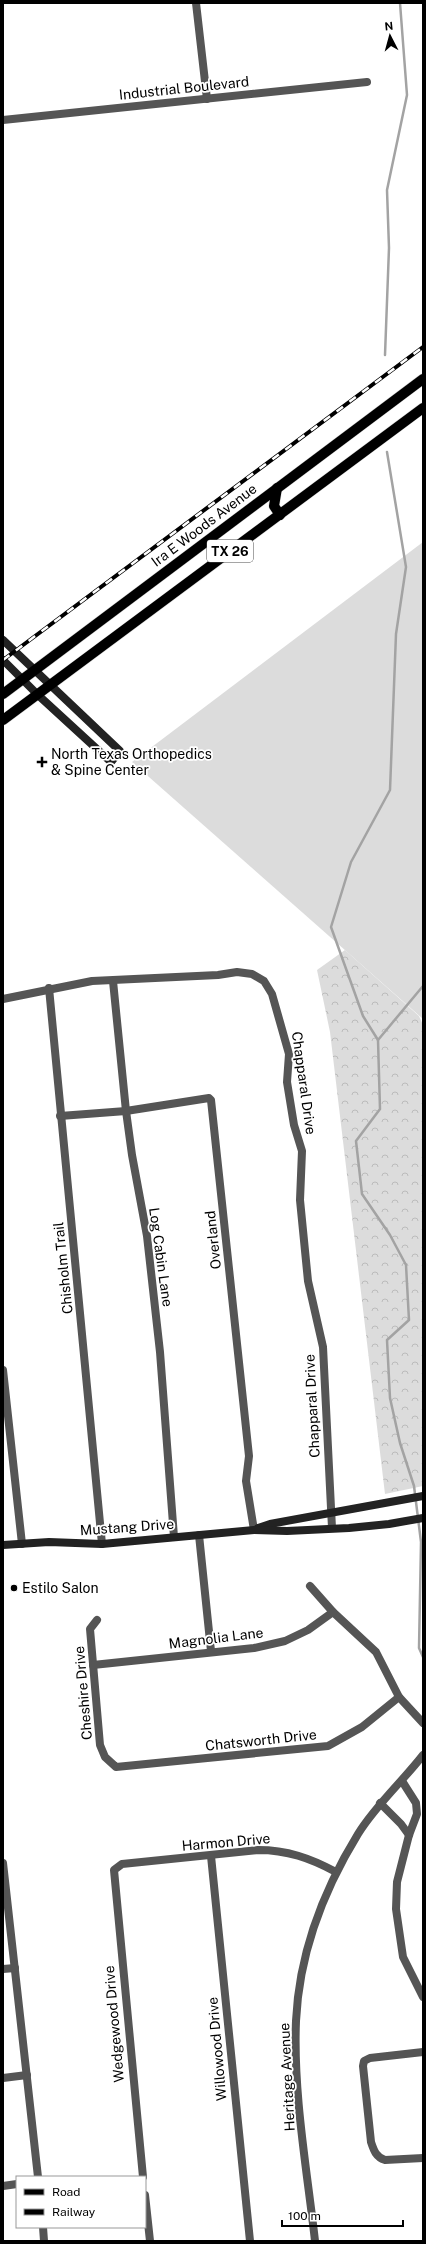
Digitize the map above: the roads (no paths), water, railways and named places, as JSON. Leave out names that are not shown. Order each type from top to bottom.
[{"type":"main road","name":"Ira E Woods Avenue","points":[[3,694],[423,379]]},
{"type":"main road","name":"TX 26","points":[[3,720],[423,408]]},
{"type":"main road","points":[[277,488],[274,506],[280,514]]},
{"type":"main road","points":[[3,640],[120,751],[110,762],[22,680],[3,660]]},
{"type":"main road","name":"Mustang Drive","points":[[254,1530],[270,1524],[423,1496]]},
{"type":"main road","name":"Mustang Drive","points":[[3,1545],[49,1542],[102,1544],[254,1530],[287,1531],[389,1524],[423,1518]]},
{"type":"street","points":[[196,3],[207,99]]},
{"type":"street","name":"Industrial Boulevard","points":[[3,120],[367,82]]},
{"type":"street","name":"Chapparal Drive","points":[[3,999],[49,988],[92,981],[218,975],[237,972],[252,974],[264,981],[272,994],[289,1054],[287,1082],[294,1125],[302,1151],[300,1200],[308,1281],[323,1347],[330,1514],[332,1528]]},
{"type":"street","name":"Log Cabin Lane","points":[[113,981],[126,1111],[132,1155],[147,1236],[158,1336],[174,1537]]},
{"type":"street","name":"Chisholm Trail","points":[[49,988],[102,1544]]},
{"type":"street","name":"Overland","points":[[60,1116],[126,1111],[209,1098],[212,1100],[248,1456],[247,1495],[254,1530]]},
{"type":"street","points":[[3,1370],[22,1544]]},
{"type":"street","points":[[199,1535],[211,1651]]},
{"type":"street","points":[[310,1586],[333,1612],[376,1652],[400,1698],[423,1723]]},
{"type":"street","name":"Magnolia Lane","points":[[93,1665],[211,1651],[254,1648],[285,1641],[308,1630],[333,1612]]},
{"type":"street","name":"Cheshire Drive","points":[[97,1620],[90,1629],[100,1745],[111,1764]]},
{"type":"street","name":"Chatsworth Drive","points":[[111,1764],[116,1768],[328,1746],[362,1727],[400,1698]]},
{"type":"street","name":"Heritage Avenue","points":[[315,2241],[297,2063],[296,2021],[304,1964],[328,1888],[358,1833],[380,1803],[402,1781],[423,1755]]},
{"type":"street","points":[[402,1781],[416,1803],[417,1814],[409,1835],[397,1882],[396,1909],[403,1957],[423,1997]]},
{"type":"street","points":[[380,1803],[401,1824],[409,1835]]},
{"type":"street","name":"Harmon Drive","points":[[116,1868],[122,1864],[258,1850],[278,1850],[313,1860],[336,1872]]},
{"type":"street","name":"Willowood Drive","points":[[211,1856],[250,2241]]},
{"type":"street","points":[[3,1863],[38,2176]]},
{"type":"street","name":"Wedgewood Drive","points":[[116,1868],[114,1884],[143,2176]]},
{"type":"street","points":[[3,1969],[15,1968]]},
{"type":"street","points":[[423,2052],[370,2058],[364,2061],[363,2066],[372,2142],[375,2153],[380,2158],[385,2160],[423,2158]]},
{"type":"street","points":[[3,2078],[27,2075]]},
{"type":"street","points":[[3,2186],[16,2184]]},
{"type":"street","points":[[146,2204],[150,2241]]},
{"type":"street","points":[[43,2228],[44,2241]]},
{"type":"waterway","points":[[385,355],[389,248],[387,190],[407,95],[400,3]]},
{"type":"waterway","points":[[378,1040],[363,1016],[331,927],[351,862],[390,790],[396,634],[406,567],[387,452]]},
{"type":"waterway","points":[[423,986],[378,1040],[380,1109],[356,1141],[362,1194],[390,1235],[406,1265],[409,1320],[387,1340],[390,1398],[400,1443],[414,1486],[421,1542],[419,1648],[423,1657]]},
{"type":"railway","points":[[3,660],[423,347]]},
{"type":"place","name":"North Texas Orthopedics & Spine Center","points":[[42,762]]},
{"type":"place","name":"Estilo Salon","points":[[14,1588]]}]
